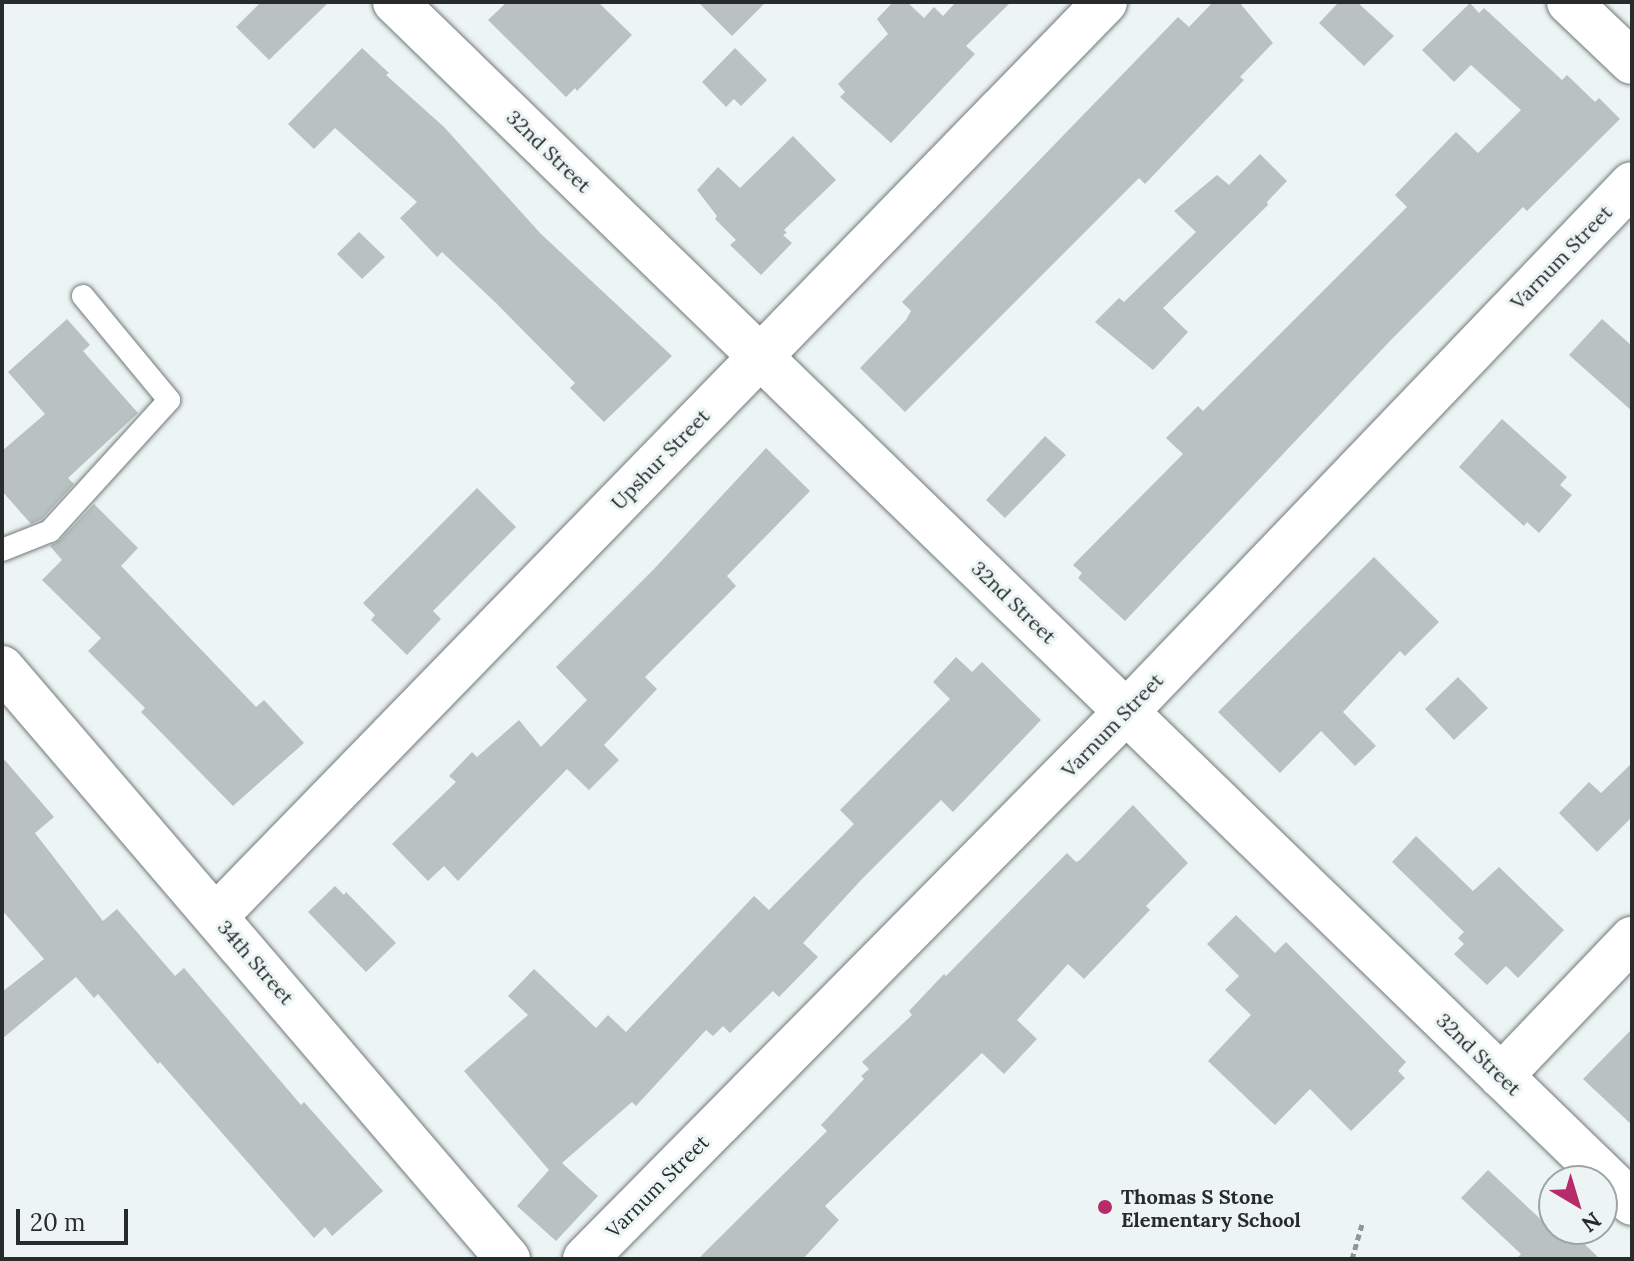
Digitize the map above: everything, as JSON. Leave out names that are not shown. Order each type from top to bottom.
[{"type":"street","name":"32nd Street","points":[[395,2],[1632,1203]]},
{"type":"street","name":"Upshur Street","points":[[216,916],[1105,2]]},
{"type":"street","points":[[1569,2],[1632,62]]},
{"type":"street","name":"Varnum Street","points":[[585,1259],[1126,712],[1632,184]]},
{"type":"street","name":"34th Street","points":[[2,668],[508,1259]]},
{"type":"street","points":[[1501,1076],[1632,939]]},
{"type":"lane","points":[[2,550],[50,531],[169,400],[83,296]]},
{"type":"path","points":[[1352,1259],[1362,1224]]},
{"type":"building","points":[[261,2],[329,2],[269,60],[236,27]]},
{"type":"building","points":[[507,2],[598,2],[632,35],[577,91],[575,88],[566,97],[488,20]]},
{"type":"building","points":[[698,2],[766,2],[732,36]]},
{"type":"building","points":[[893,2],[907,2],[924,18],[934,7],[943,16],[956,2],[1011,2],[966,46],[975,54],[891,143],[840,97],[845,92],[838,84],[888,34],[877,19]]},
{"type":"building","points":[[1213,2],[1239,2],[1273,43],[1240,77],[1244,80],[1145,184],[1139,178],[905,412],[860,368],[906,320],[911,311],[902,302],[1178,17],[1189,27]]},
{"type":"building","points":[[1339,2],[1357,2],[1394,36],[1364,66],[1319,23]]},
{"type":"building","points":[[1470,3],[1479,13],[1484,8],[1562,80],[1567,75],[1595,102],[1599,98],[1620,119],[1527,211],[1523,207],[1389,342],[1125,621],[1078,578],[1082,573],[1073,565],[1183,454],[1166,438],[1198,406],[1203,411],[1407,207],[1395,195],[1456,132],[1478,153],[1521,110],[1471,65],[1454,82],[1422,50]]},
{"type":"building","points":[[362,48],[389,73],[386,75],[444,127],[541,234],[672,356],[604,422],[570,388],[575,383],[496,303],[442,252],[437,257],[400,218],[417,202],[335,128],[314,149],[288,124]]},
{"type":"building","points":[[735,48],[767,80],[741,106],[734,99],[726,107],[702,82]]},
{"type":"building","points":[[793,136],[836,180],[784,230],[787,233],[783,235],[792,243],[761,275],[730,245],[736,240],[715,219],[717,216],[697,190],[718,167],[740,188]]},
{"type":"building","points":[[1260,154],[1287,181],[1267,202],[1268,205],[1163,308],[1188,332],[1153,370],[1095,322],[1119,298],[1124,302],[1196,232],[1174,211],[1217,175],[1229,185]]},
{"type":"building","points":[[359,232],[385,257],[362,279],[337,254]]},
{"type":"building","points":[[67,319],[90,345],[83,351],[138,413],[68,478],[74,484],[42,519],[31,524],[2,491],[2,451],[45,414],[8,372]]},
{"type":"building","points":[[1602,319],[1632,346],[1632,411],[1569,355]]},
{"type":"building","points":[[1502,419],[1567,477],[1560,485],[1572,495],[1539,533],[1527,522],[1524,526],[1459,467]]},
{"type":"building","points":[[1045,436],[1066,455],[1005,518],[986,500]]},
{"type":"building","points":[[766,448],[810,491],[727,576],[736,586],[645,677],[657,689],[604,745],[619,760],[589,790],[567,769],[458,881],[444,866],[428,881],[392,844],[456,782],[449,776],[472,752],[477,757],[519,720],[541,747],[587,700],[556,667],[654,569]]},
{"type":"building","points":[[477,488],[516,527],[433,611],[441,619],[407,655],[371,620],[375,615],[363,603]]},
{"type":"building","points":[[94,504],[138,548],[121,566],[256,707],[264,700],[304,743],[233,806],[141,712],[145,708],[88,651],[101,638],[42,580],[62,560],[50,546],[60,540]]},
{"type":"building","points":[[1374,557],[1439,622],[1405,656],[1400,651],[1343,712],[1376,746],[1355,766],[1321,731],[1280,773],[1218,712]]},
{"type":"building","points":[[956,657],[972,672],[982,662],[1041,720],[953,812],[941,800],[862,879],[803,943],[818,957],[779,997],[773,991],[730,1033],[723,1026],[713,1036],[706,1030],[636,1106],[632,1102],[562,1163],[598,1196],[556,1241],[517,1206],[549,1170],[464,1071],[528,1015],[508,996],[534,969],[596,1028],[608,1015],[626,1032],[754,896],[769,910],[854,824],[840,810],[950,699],[933,682]]},
{"type":"building","points":[[1458,677],[1488,708],[1454,740],[1425,709]]},
{"type":"building","points":[[2,757],[54,817],[35,833],[103,921],[117,909],[175,976],[184,968],[301,1105],[304,1102],[383,1191],[332,1236],[325,1227],[314,1238],[98,994],[94,998],[76,977],[2,1039],[2,992],[44,959],[2,910]]},
{"type":"building","points":[[1632,763],[1632,817],[1597,852],[1559,813],[1589,782],[1601,793]]},
{"type":"building","points":[[1133,805],[1188,863],[1146,906],[1150,910],[1084,979],[1068,964],[1017,1020],[1037,1039],[1004,1074],[982,1053],[825,1206],[839,1220],[803,1259],[698,1259],[827,1131],[821,1125],[864,1079],[861,1076],[869,1069],[862,1062],[912,1015],[909,1011],[944,974],[946,976],[1067,853],[1076,862],[1080,860]]},
{"type":"building","points":[[1416,836],[1473,891],[1499,867],[1564,930],[1518,978],[1506,966],[1487,985],[1454,954],[1464,944],[1458,938],[1464,932],[1392,862]]},
{"type":"building","points":[[335,886],[344,895],[346,892],[396,943],[366,972],[308,912]]},
{"type":"building","points":[[1236,915],[1275,953],[1286,942],[1406,1062],[1398,1071],[1405,1078],[1351,1131],[1310,1089],[1275,1125],[1208,1061],[1251,1015],[1225,990],[1239,976],[1207,944]]},
{"type":"building","points":[[1632,1029],[1632,1125],[1583,1079]]},
{"type":"building","points":[[1488,1170],[1538,1217],[1538,1245],[1586,1245],[1600,1259],[1516,1259],[1521,1254],[1461,1198]]},
{"type":"place","name":"Thomas S Stone Elementary School","points":[[1105,1207]]}]
